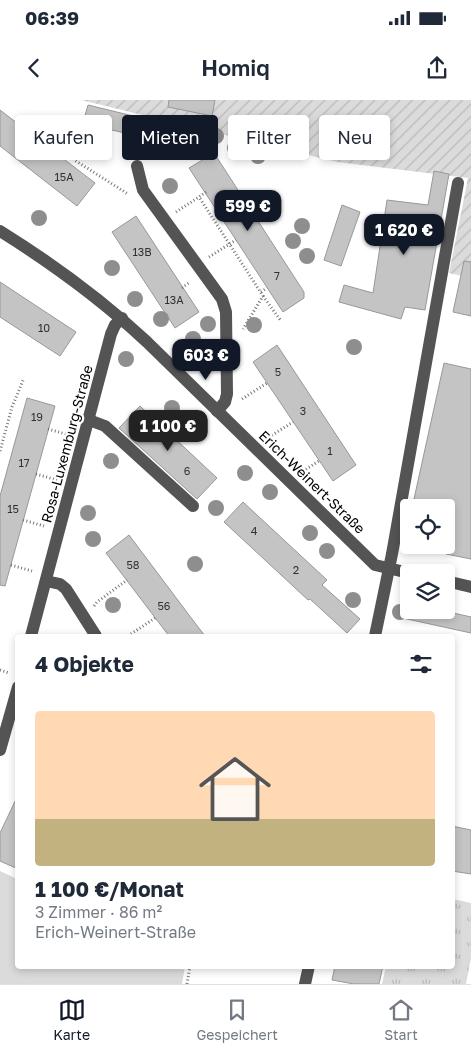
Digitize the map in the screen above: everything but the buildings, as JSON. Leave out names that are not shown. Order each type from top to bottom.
[{"type":"street","points":[[137,166],[143,190],[222,299],[226,312],[227,394],[225,402],[218,411]]},
{"type":"street","points":[[375,634],[458,183]]},
{"type":"street","name":"Erich-Weinert-Straße","points":[[0,231],[58,269],[122,318],[375,564],[400,571]]},
{"type":"street","name":"Rosa-Luxemburg-Straße","points":[[32,634],[111,334],[122,318]]},
{"type":"street","points":[[89,420],[105,426],[193,506]]},
{"type":"street","points":[[46,581],[60,584],[66,589],[95,634]]},
{"type":"street","points":[[455,583],[471,587]]},
{"type":"street","points":[[0,750],[15,697]]},
{"type":"street","points":[[305,984],[308,969]]},
{"type":"path","points":[[72,166],[76,161],[131,195]]},
{"type":"path","points":[[164,220],[206,192]]},
{"type":"path","points":[[199,197],[281,321]]},
{"type":"path","points":[[197,265],[236,240]]},
{"type":"path","points":[[240,333],[267,288]]},
{"type":"path","points":[[0,451],[12,407],[24,378]]},
{"type":"path","points":[[237,402],[267,383]]},
{"type":"path","points":[[263,440],[293,422]]},
{"type":"path","points":[[48,429],[73,436]]},
{"type":"path","points":[[298,475],[318,460]]},
{"type":"path","points":[[36,474],[60,481]]},
{"type":"path","points":[[23,520],[48,527]]},
{"type":"path","points":[[11,565],[36,572]]},
{"type":"path","points":[[85,618],[97,602],[127,580]]},
{"type":"path","points":[[131,634],[155,618]]},
{"type":"path","points":[[0,670],[9,673]]},
{"type":"path","points":[[187,984],[190,969]]},
{"type":"green space","points":[[81,100],[471,100],[471,278],[449,273],[468,178],[329,160],[390,160],[390,115],[319,115],[319,158],[309,155],[309,115],[228,115],[228,136],[218,133],[218,115],[143,115]]},
{"type":"green space","points":[[0,871],[15,878],[15,969],[184,969],[182,984],[0,984]]},
{"type":"green space","points":[[455,899],[471,903],[471,958],[466,984],[382,984],[385,969],[455,969]]}]
